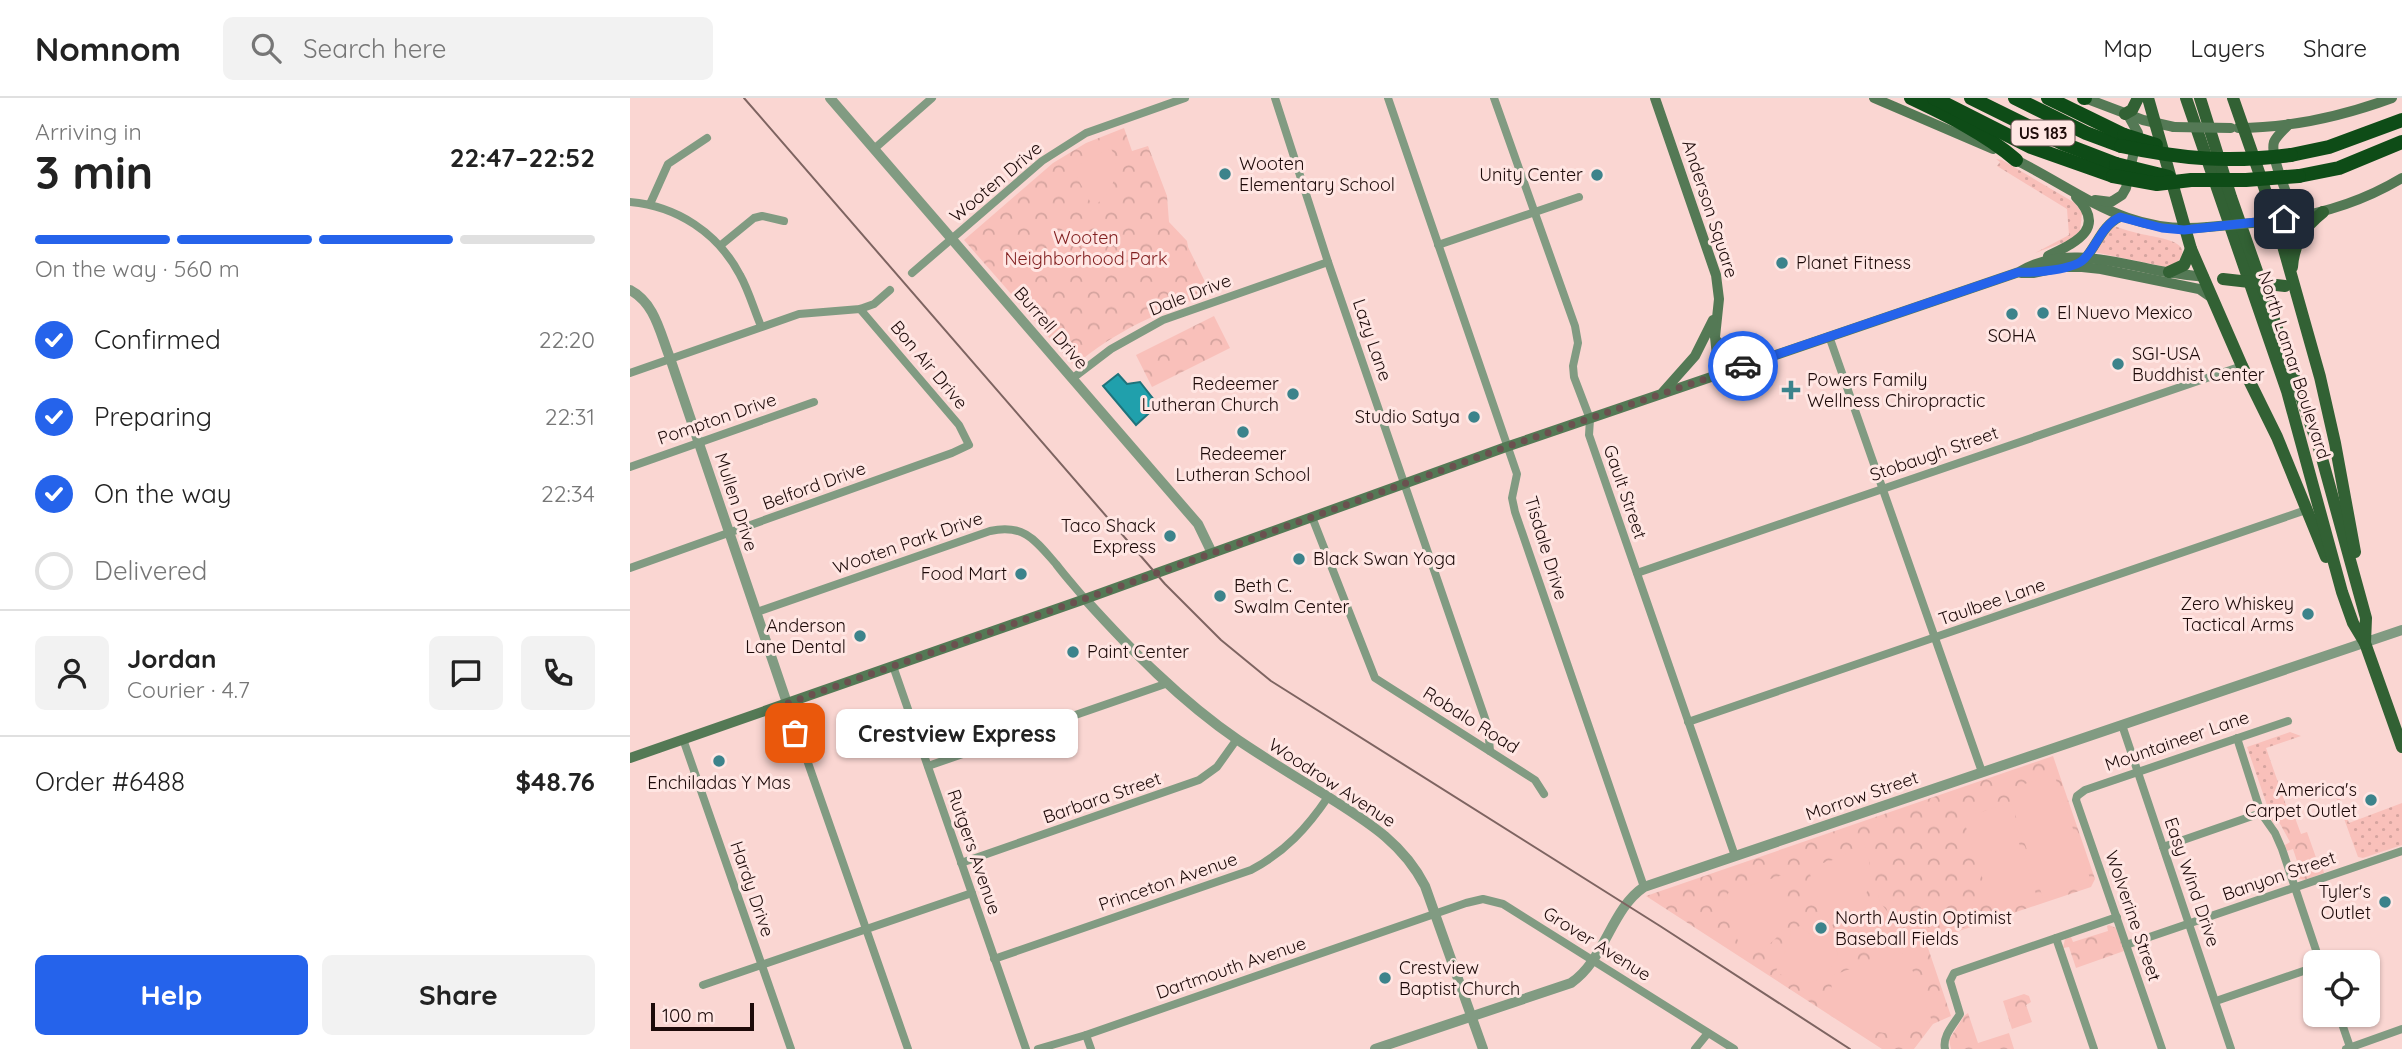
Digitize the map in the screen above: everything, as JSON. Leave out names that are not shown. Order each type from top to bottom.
[{"type":"highway","points":[[1911,98],[2002,148],[2016,160]]},
{"type":"highway","points":[[1934,98],[2031,147],[2114,170]]},
{"type":"highway","name":"US 183","points":[[1971,98],[2114,170],[2191,180],[2300,176],[2339,168],[2402,142]]},
{"type":"highway","name":"US 183","points":[[2015,98],[2086,133],[2122,141]]},
{"type":"highway","points":[[2048,98],[2122,141],[2194,159],[2249,160],[2291,155],[2329,147],[2402,120]]},
{"type":"main road","name":"Anderson Square","points":[[1655,98],[1716,275],[1719,299],[1715,337],[1719,375]]},
{"type":"main road","points":[[1874,98],[2016,160],[2120,217],[2162,228],[2184,230],[2305,216],[2361,198],[2402,178]]},
{"type":"main road","points":[[2085,98],[2154,124],[2231,128],[2289,124],[2332,117],[2392,98]]},
{"type":"main road","points":[[2126,114],[2132,110],[2138,98]]},
{"type":"main road","points":[[2148,98],[2191,249],[2242,366],[2277,437],[2322,550],[2340,586]]},
{"type":"main road","name":"North Lamar Boulevard","points":[[2186,98],[2287,391],[2340,586],[2353,623],[2365,643],[2402,747]]},
{"type":"main road","name":"North Lamar Boulevard","points":[[2200,98],[2231,197],[2320,451],[2366,618],[2365,643]]},
{"type":"main road","points":[[2233,98],[2245,128],[2269,221],[2291,283],[2335,443],[2358,569],[2360,594]]},
{"type":"main road","points":[[2085,198],[2111,202],[2122,195],[2126,188],[2138,134],[2126,114]]},
{"type":"main road","points":[[2289,124],[2277,137],[2274,152],[2288,198],[2305,216]]},
{"type":"main road","points":[[630,758],[1085,599],[1506,447],[2019,272],[2077,242],[2085,234],[2089,215],[2084,205],[2067,188]]},
{"type":"main road","points":[[2291,283],[2293,254],[2297,241],[2304,230],[2323,212]]},
{"type":"main road","points":[[2071,267],[2087,257],[2103,230],[2111,221],[2120,217]]},
{"type":"main road","points":[[2169,272],[2184,265],[2191,249]]},
{"type":"main road","points":[[2031,265],[2065,258],[2087,257],[2204,277],[2291,283]]},
{"type":"main road","points":[[2019,272],[2033,273],[2071,267],[2101,269],[2199,289],[2214,300]]},
{"type":"main road","points":[[2214,300],[2213,290],[2223,279]]},
{"type":"main road","points":[[1661,395],[1695,356],[1717,311]]},
{"type":"main road","points":[[1715,337],[1728,355],[1751,363]]},
{"type":"street","name":"Burrell Drive","points":[[830,98],[1198,524],[1212,553]]},
{"type":"street","points":[[874,149],[932,98]]},
{"type":"street","name":"Wooten Drive","points":[[912,273],[1041,161],[1086,133],[1185,98]]},
{"type":"street","name":"Lazy Lane","points":[[1275,98],[1328,262],[1489,727],[1490,751]]},
{"type":"street","name":"Tisdale Drive","points":[[1388,98],[1517,474],[1512,498],[1515,512],[1644,887]]},
{"type":"street","name":"Gault Street","points":[[1494,98],[1575,326],[1578,343],[1574,358],[1574,377],[1590,419],[1589,435],[1735,856]]},
{"type":"street","points":[[650,204],[668,164],[707,138]]},
{"type":"street","points":[[1438,245],[1579,197]]},
{"type":"street","points":[[630,202],[650,204],[688,219],[721,245],[740,275],[761,326]]},
{"type":"street","points":[[721,245],[754,218],[762,216],[784,221]]},
{"type":"street","name":"Dale Drive","points":[[1073,378],[1111,349],[1163,320],[1328,262]]},
{"type":"street","name":"Mullen Drive","points":[[631,290],[642,297],[650,307],[670,359],[908,1049]]},
{"type":"street","points":[[630,373],[799,314],[860,309],[874,304],[890,290]]},
{"type":"street","name":"Bon Air Drive","points":[[860,309],[959,425],[969,445]]},
{"type":"street","points":[[1829,336],[1982,772]]},
{"type":"street","name":"Stobaugh Street","points":[[1637,573],[2242,366]]},
{"type":"street","name":"Pompton Drive","points":[[630,467],[814,402]]},
{"type":"street","name":"Belford Drive","points":[[630,568],[969,445]]},
{"type":"street","name":"Taulbee Lane","points":[[1688,722],[2306,510]]},
{"type":"street","name":"Robalo Road","points":[[1312,517],[1375,678],[1535,780],[1544,794]]},
{"type":"street","name":"Wooten Park Drive","points":[[757,612],[990,531],[1007,529],[1023,532],[1036,541],[1085,599]]},
{"type":"street","name":"Woodrow Avenue","points":[[1085,599],[1121,639],[1168,683],[1237,739],[1373,826],[1399,847],[1420,875],[1483,1049]]},
{"type":"street","name":"Morrow Street","points":[[1644,887],[2402,631]]},
{"type":"street","name":"Rutgers Avenue","points":[[893,666],[1026,1049]]},
{"type":"street","points":[[928,766],[1168,683]]},
{"type":"street","name":"Mountaineer Lane","points":[[2078,793],[2288,721]]},
{"type":"street","name":"Easy Wind Drive","points":[[2122,725],[2231,1049]]},
{"type":"street","points":[[2237,738],[2261,813],[2278,839],[2316,950]]},
{"type":"street","name":"Hardy Drive","points":[[683,739],[792,1049]]},
{"type":"street","name":"Barbara Street","points":[[961,863],[1199,780],[1217,767],[1237,739]]},
{"type":"street","name":"Wolverine Street","points":[[2078,793],[2076,800],[2162,1049]]},
{"type":"street","name":"Princeton Avenue","points":[[994,959],[1251,870],[1293,842],[1328,797]]},
{"type":"street","points":[[2163,847],[2261,813]]},
{"type":"street","name":"Banyon Street","points":[[2126,945],[2402,851]]},
{"type":"street","points":[[1376,1049],[1571,983],[1583,974],[1593,961],[1631,899],[1644,887]]},
{"type":"street","points":[[703,985],[972,893]]},
{"type":"street","name":"Grover Avenue","points":[[1435,915],[1474,900],[1492,900],[1503,904],[1734,1049]]},
{"type":"street","name":"Dartmouth Avenue","points":[[1038,1049],[1435,915]]},
{"type":"street","points":[[1945,1049],[1946,1037],[1960,1014],[1950,981],[1954,973],[2117,917]]},
{"type":"street","points":[[2056,938],[2094,1049]]},
{"type":"street","points":[[2216,1001],[2303,971]]},
{"type":"street","points":[[2342,1027],[2348,1048],[2402,1029]]},
{"type":"street","points":[[1695,1049],[1708,1033]]},
{"type":"street","points":[[1086,1035],[1091,1049]]},
{"type":"green space","name":"Wooten Neighborhood Park","points":[[1124,128],[1132,151],[1148,146],[1167,196],[1169,222],[1187,241],[1211,294],[1139,323],[1106,342],[1074,366],[964,240],[1053,163],[1086,143]]},
{"type":"green space","points":[[1111,148],[1115,166],[1114,181],[1106,195],[1093,207],[1072,168]]},
{"type":"green space","points":[[1996,159],[2075,203],[2082,213],[2080,231],[2070,240],[2035,253],[2069,235],[2067,209],[1997,166],[2000,162]]},
{"type":"green space","points":[[2114,226],[2174,242],[2180,246],[2180,259],[2171,268],[2094,252]]},
{"type":"green space","points":[[1214,316],[1230,348],[1152,387],[1136,355]]},
{"type":"green space","points":[[2290,732],[2301,736],[2266,748],[2288,811],[2273,817],[2247,747]]},
{"type":"green space","points":[[2053,756],[2095,879],[2091,887],[1926,942],[1951,1016],[1933,1024],[1914,1049],[1882,1049],[1646,896]]},
{"type":"green space","points":[[2054,774],[2091,881],[2043,898],[2007,790]]},
{"type":"green space","points":[[2338,793],[2349,823],[2402,803],[2402,845],[2363,858],[2358,857],[2335,794]]},
{"type":"green space","points":[[2006,804],[2038,900],[1994,914],[1963,818]]},
{"type":"green space","points":[[2291,807],[2301,834],[2307,832],[2324,873],[2305,880],[2299,879],[2295,873],[2300,870],[2293,849],[2287,851],[2285,845],[2290,842],[2279,822],[2274,824],[2270,817],[2275,812]]},
{"type":"green space","points":[[1864,844],[1870,870],[1866,893],[1853,912],[1830,926],[1818,908],[1810,874],[1813,866],[1836,859]]},
{"type":"green space","points":[[1783,875],[1788,902],[1784,926],[1769,944],[1743,954],[1723,902],[1729,892]]},
{"type":"green space","points":[[1871,895],[1878,895],[1880,902],[1901,929],[1888,938],[1865,939],[1845,927],[1869,901]]},
{"type":"green space","points":[[2109,925],[2116,928],[2124,951],[2076,968],[2069,947],[2063,948],[2065,939],[2071,937],[2073,942],[2108,931]]},
{"type":"green space","points":[[1800,926],[1812,936],[1836,948],[1838,955],[1826,973],[1812,982],[1795,982],[1776,971],[1789,943],[1791,929]]},
{"type":"green space","points":[[1899,951],[1907,956],[1932,1021],[1917,1029],[1883,1033],[1852,1020],[1841,1009],[1833,994],[1831,976]]},
{"type":"green space","points":[[2024,994],[2029,996],[2031,1002],[2026,1005],[2032,1022],[2012,1029],[2003,1001]]},
{"type":"green space","points":[[1968,1013],[1978,1043],[2009,1033],[2014,1049],[1951,1049],[1949,1040]]},
{"type":"water","points":[[1118,374],[1127,384],[1140,382],[1158,405],[1136,425],[1103,386]]},
{"type":"railway","points":[[744,98],[1165,584],[1221,640],[1271,681],[1850,1049]]},
{"type":"way so far","points":[[795,733],[800,740],[802,737],[788,703],[1506,447],[1743,366]]},
{"type":"place","name":"Wooten Elementary School","points":[[1225,174]]},
{"type":"place","name":"Unity Center","points":[[1597,175]]},
{"type":"place","name":"Planet Fitness","points":[[1782,263]]},
{"type":"place","name":"El Nuevo Mexico","points":[[2043,313]]},
{"type":"place","name":"SOHA","points":[[2012,314]]},
{"type":"place","name":"SGI-USA Buddhist Center","points":[[2118,364]]},
{"type":"place","name":"Powers Family Wellness Chiropractic","points":[[1791,390]]},
{"type":"place","name":"Redeemer Lutheran Church","points":[[1293,394]]},
{"type":"place","name":"Studio Satya","points":[[1474,417]]},
{"type":"place","name":"Redeemer Lutheran School","points":[[1243,432]]},
{"type":"place","name":"Taco Shack Express","points":[[1170,536]]},
{"type":"place","name":"Black Swan Yoga","points":[[1299,559]]},
{"type":"place","name":"Food Mart","points":[[1021,574]]},
{"type":"place","name":"Beth C. Swalm Center","points":[[1220,596]]},
{"type":"place","name":"Zero Whiskey Tactical Arms","points":[[2308,614]]},
{"type":"place","name":"Anderson Lane Dental","points":[[860,636]]},
{"type":"place","name":"Paint Center","points":[[1073,652]]},
{"type":"place","name":"Crestview Express","points":[[795,733]]},
{"type":"place","name":"Enchiladas Y Mas","points":[[719,761]]},
{"type":"place","name":"America's Carpet Outlet","points":[[2371,800]]},
{"type":"place","name":"Tyler's Outlet","points":[[2385,902]]},
{"type":"place","name":"North Austin Optimist Baseball Fields","points":[[1821,928]]},
{"type":"place","name":"Crestview Baptist Church","points":[[1385,978]]},
{"type":"route","points":[[1743,366],[2019,272],[2033,273],[2071,267],[2087,257],[2103,230],[2111,221],[2120,217],[2162,228],[2184,230],[2284,219]]}]
